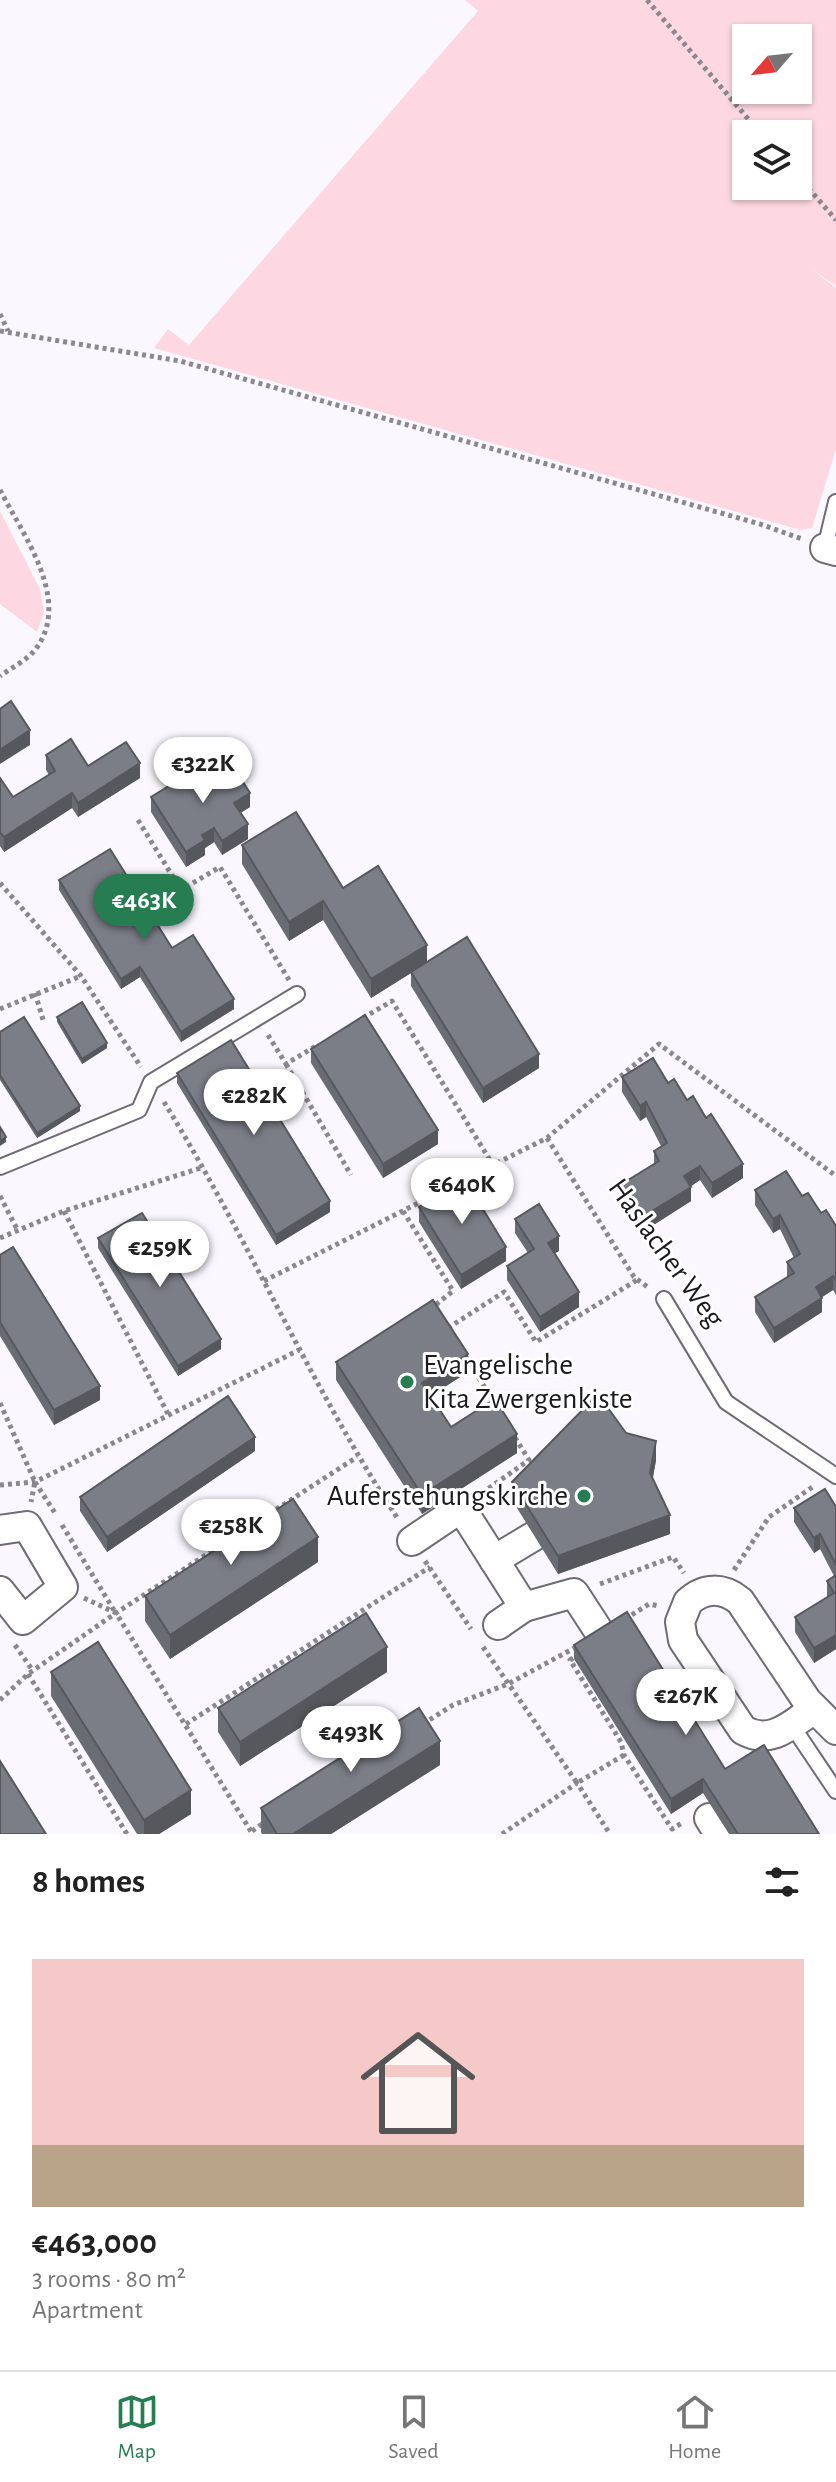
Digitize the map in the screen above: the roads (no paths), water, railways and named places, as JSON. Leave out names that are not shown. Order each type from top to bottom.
[{"type":"street","points":[[412,1541],[461,1508],[524,1607]]},
{"type":"street","points":[[0,1591],[23,1620],[63,1587],[13,1528]]},
{"type":"street","points":[[494,1560],[534,1536]]},
{"type":"street","points":[[803,1716],[764,1737],[739,1726],[680,1631],[683,1610],[709,1592],[740,1601],[803,1716],[836,1730]]},
{"type":"street","points":[[498,1625],[524,1607],[574,1593],[606,1634]]},
{"type":"lane","points":[[831,550],[836,502]]},
{"type":"lane","points":[[0,1167],[139,1110],[151,1082],[297,994]]},
{"type":"lane","name":"Haslacher Weg","points":[[664,1299],[726,1402],[834,1474]]},
{"type":"lane","points":[[803,1716],[836,1791]]},
{"type":"place","name":"Evangelische Kita Zwergenkiste","points":[[407,1382]]},
{"type":"place","name":"Auferstehungskirche","points":[[584,1496]]}]
